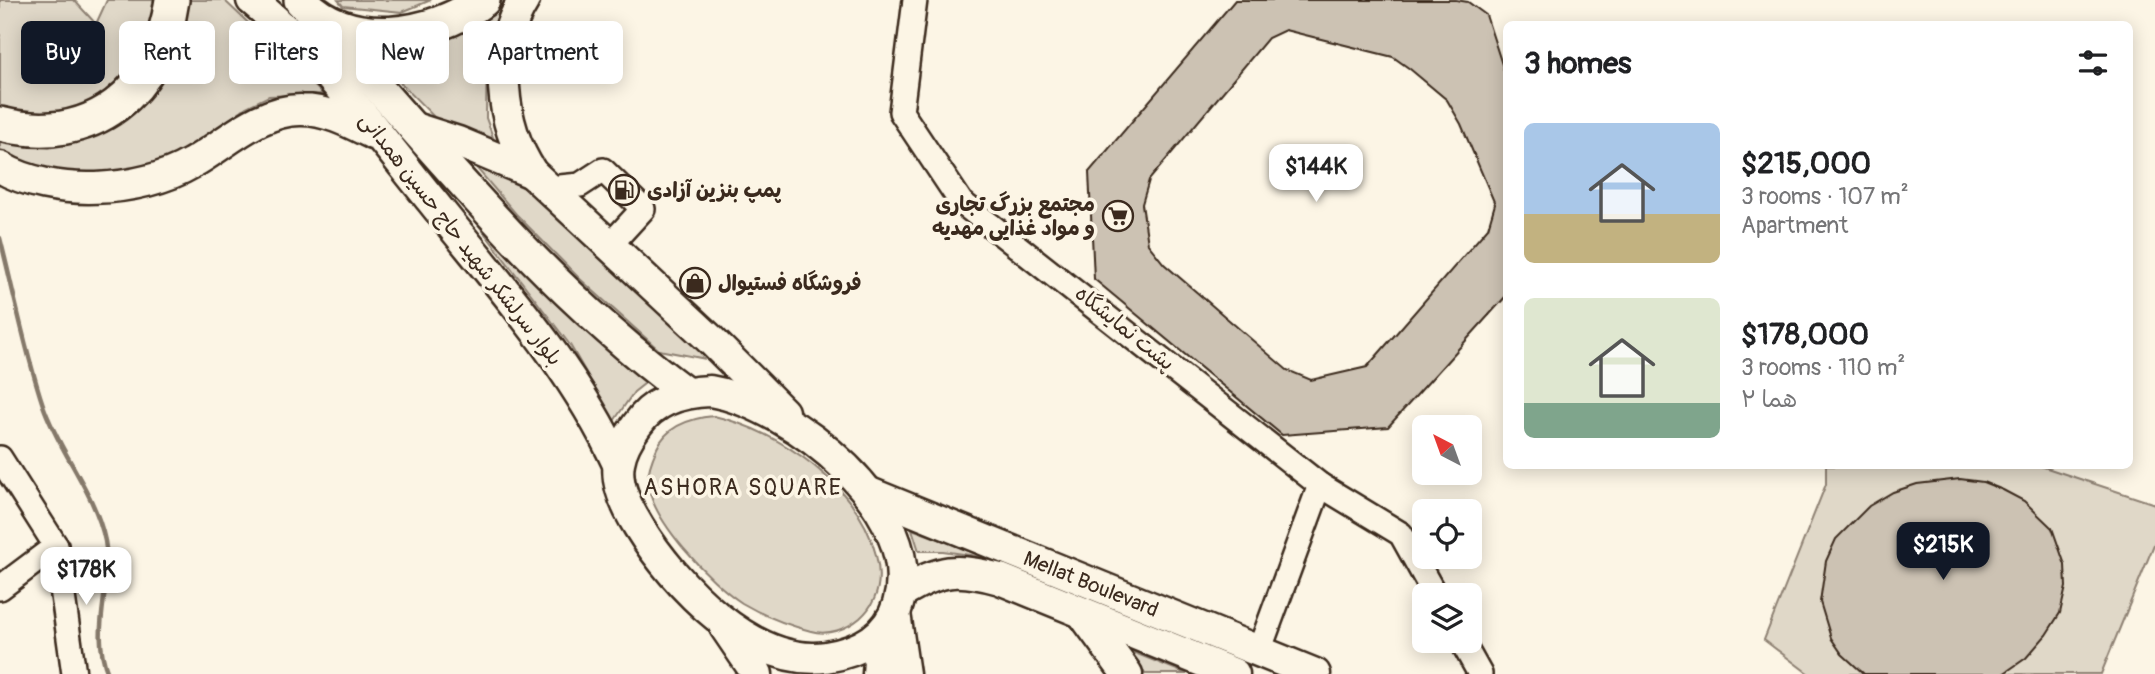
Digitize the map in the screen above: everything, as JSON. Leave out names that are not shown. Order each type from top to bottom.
[{"type":"highway","points":[[0,124],[30,131],[71,128],[110,111],[141,83],[152,65],[162,46],[172,0]]},
{"type":"highway","points":[[303,3],[351,32],[390,34],[446,20],[483,0]]},
{"type":"main road","name":"بلوار سرلشکر شهید حاج حسین همدانی","points":[[252,0],[323,70],[384,141],[563,368],[605,436],[618,464],[629,511],[652,548],[673,576],[719,618]]},
{"type":"main road","points":[[524,0],[511,28],[503,73],[508,118],[522,158],[609,246],[711,340],[867,492],[894,536],[902,566],[878,674]]},
{"type":"main road","name":"بلوار سرلشکر شهید حاج حسین همدانی","points":[[303,3],[496,221],[569,297],[630,351],[685,392]]},
{"type":"main road","points":[[0,167],[34,180],[81,187],[145,182],[179,171],[257,121],[301,110],[348,121],[384,141]]},
{"type":"main road","points":[[413,128],[458,142],[541,180]]},
{"type":"main road","points":[[618,464],[628,437],[643,416],[662,402],[685,392],[710,391],[734,395],[803,432]]},
{"type":"main road","name":"Mellat Boulevard","points":[[867,492],[1255,663],[1315,674]]},
{"type":"main road","name":"Mellat Boulevard","points":[[719,618],[749,637],[787,654],[812,659],[859,649],[926,578],[949,570],[974,572],[1000,579],[1234,674]]},
{"type":"main road","points":[[893,613],[904,674]]},
{"type":"main road","points":[[1083,614],[1127,674]]},
{"type":"main road","points":[[719,618],[757,674]]},
{"type":"street","name":"پشت نمایشگاه","points":[[915,0],[901,112],[961,202],[1320,485],[1401,534],[1428,583]]},
{"type":"street","points":[[541,180],[580,185],[603,170],[643,209],[609,246]]},
{"type":"street","points":[[0,458],[56,546],[74,674]]},
{"type":"street","points":[[1255,663],[1320,485]]},
{"type":"street","points":[[0,588],[56,546]]},
{"type":"street","points":[[1468,653],[1480,674]]},
{"type":"shaded area","points":[[0,0],[74,0],[93,21],[21,21],[21,84],[105,84],[105,21],[97,21],[107,0],[161,0],[153,21],[119,21],[121,84],[104,99],[69,116],[0,108]]},
{"type":"shaded area","points":[[183,0],[224,0],[246,21],[229,21],[229,84],[312,84],[323,94],[269,96],[246,107],[187,151],[139,173],[106,176],[49,173],[0,153],[0,142],[49,148],[78,140],[120,84],[215,84],[215,21],[167,21]]},
{"type":"shaded area","points":[[338,0],[431,0],[402,12],[343,6]]},
{"type":"shaded area","points":[[504,0],[496,21],[468,21],[489,13]]},
{"type":"shaded area","points":[[463,23],[463,84],[486,84],[486,118],[494,140],[439,122],[402,84],[449,84],[449,28]]},
{"type":"shaded area","points":[[467,157],[508,171],[722,362],[659,350],[579,278],[516,214]]},
{"type":"shaded area","points":[[476,222],[585,331],[649,380],[634,392],[614,421],[570,345]]},
{"type":"shaded area","points":[[714,416],[739,423],[790,448],[835,485],[853,506],[867,530],[879,572],[875,597],[855,622],[824,633],[802,629],[759,612],[742,603],[714,581],[669,530],[650,494],[648,479],[652,459],[661,440],[673,429],[688,421]]},
{"type":"shaded area","points":[[1826,469],[2050,469],[2155,504],[2155,542],[2101,674],[1809,674],[1764,640],[1826,484]]},
{"type":"shaded area","points":[[912,529],[990,558],[943,551],[919,551]]},
{"type":"shaded area","points":[[1130,651],[1187,674],[1145,674]]},
{"type":"building","name":"مجتمع بزرگ تجاری و مواد غذایی مهدیه","points":[[1235,0],[1456,0],[1468,2],[1486,15],[1503,68],[1503,299],[1388,427],[1282,435],[1094,279],[1089,172]],"holes":[[[1285,30],[1393,57],[1447,100],[1461,124],[1495,204],[1488,228],[1367,367],[1311,380],[1287,370],[1164,264],[1148,244],[1142,204],[1149,180],[1268,38]]]},
{"type":"building","points":[[1960,479],[1983,482],[2024,501],[2052,528],[2065,565],[2066,587],[2060,613],[2026,658],[2003,674],[1864,674],[1842,654],[1831,638],[1820,602],[1826,561],[1836,539],[1869,506],[1893,492],[1917,484]]},
{"type":"waterway","points":[[0,238],[43,405],[93,506],[105,541],[107,574],[101,640],[108,674]]},
{"type":"place","name":"پمپ بنزین آزادی","points":[[624,190]]},
{"type":"place","name":"مجتمع بزرگ تجاری و مواد غذایی مهدیه","points":[[1118,216]]},
{"type":"place","name":"فروشگاه فستیوال","points":[[695,283]]},
{"type":"district","name":"ASHORA SQUARE","points":[[743,487]]}]
